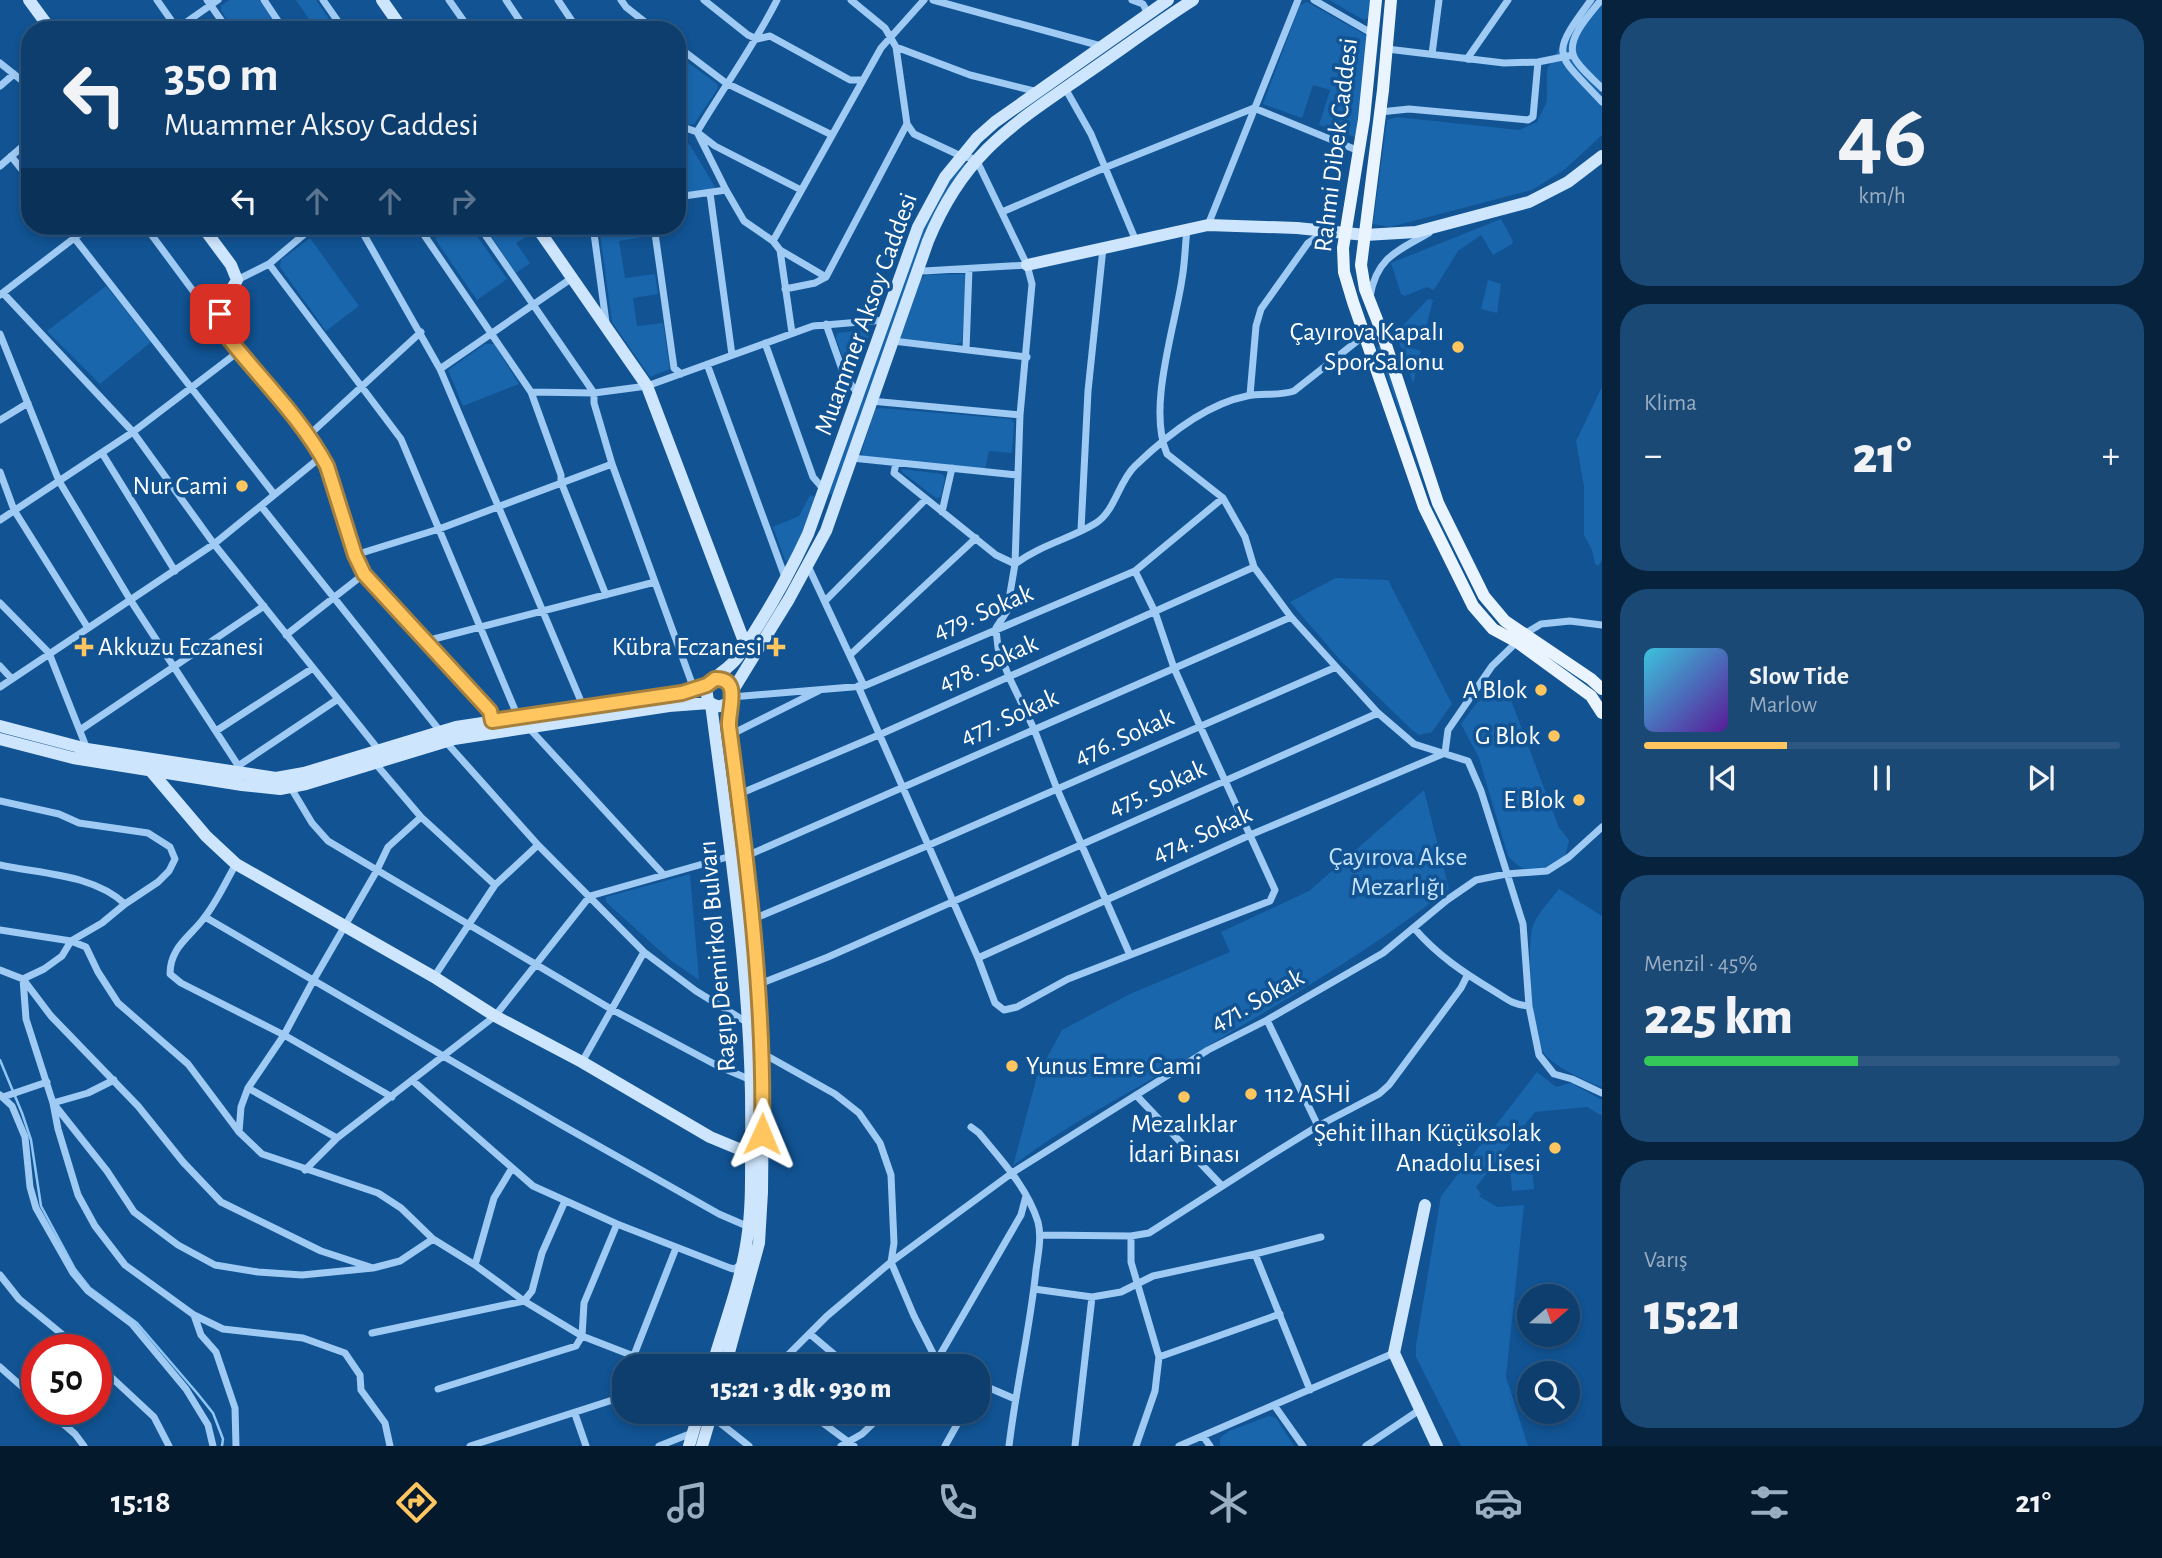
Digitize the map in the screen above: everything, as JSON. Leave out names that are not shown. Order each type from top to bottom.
[{"type":"main road","points":[[29,0],[44,21]]},
{"type":"main road","name":"Muammer Aksoy Caddesi","points":[[711,682],[727,670],[745,644],[786,578],[808,534],[884,320],[927,208],[945,177],[986,129],[1168,0]]},
{"type":"main road","points":[[0,726],[87,749],[241,770],[266,778],[292,776],[379,749],[493,727],[528,727],[710,703],[721,706],[732,696],[826,531],[940,214],[976,159],[1008,128],[1193,0]]},
{"type":"main road","name":"Rahmi Dibek Caddesi","points":[[1376,0],[1359,151],[1343,248],[1345,272],[1365,337],[1419,492],[1438,537],[1480,616],[1493,629],[1521,638],[1591,679],[1602,689]]},
{"type":"main road","name":"Rahmi Dibek Caddesi","points":[[1391,0],[1361,265],[1369,301],[1446,520],[1490,605],[1521,638],[1591,696],[1602,713]]},
{"type":"main road","points":[[387,2],[397,21]]},
{"type":"main road","points":[[1027,265],[1208,225],[1365,235],[1416,232],[1529,202],[1568,182],[1602,156]]},
{"type":"main road","points":[[209,235],[231,265],[237,280],[222,305],[219,326],[237,352],[309,435],[322,456],[355,555],[364,574],[490,711],[493,727]]},
{"type":"main road","points":[[542,235],[647,386],[745,644]]},
{"type":"main road","points":[[493,727],[518,717],[694,689],[725,680],[732,696]]},
{"type":"main road","points":[[710,703],[705,694],[711,682]]},
{"type":"main road","name":"Ragıp Demirkol Bulvarı","points":[[716,1354],[743,1263],[749,1227],[751,1154],[752,1081],[738,857],[737,794],[730,735],[732,696]]},
{"type":"main road","name":"Ragıp Demirkol Bulvarı","points":[[710,703],[751,920],[762,1053],[760,1232],[729,1354]]},
{"type":"main road","points":[[0,739],[73,758],[242,785],[291,788],[375,763],[443,736]]},
{"type":"main road","points":[[150,770],[206,836],[236,864],[433,977],[495,1016],[582,1062],[710,1137],[751,1154]]},
{"type":"main road","points":[[1425,1205],[1394,1353],[1437,1446]]},
{"type":"main road","points":[[689,1446],[693,1433],[702,1424]]},
{"type":"main road","points":[[702,1446],[708,1424]]},
{"type":"street","points":[[157,0],[171,21]]},
{"type":"street","points":[[186,21],[209,3],[219,0]]},
{"type":"street","points":[[264,0],[278,21]]},
{"type":"street","points":[[323,0],[338,21]]},
{"type":"street","points":[[449,0],[464,21]]},
{"type":"street","points":[[506,0],[520,21]]},
{"type":"street","points":[[558,0],[572,21]]},
{"type":"street","points":[[621,0],[626,8],[643,21]]},
{"type":"street","points":[[705,0],[748,35],[757,39],[770,36],[850,80],[863,80]]},
{"type":"street","points":[[698,132],[726,83],[757,39],[777,0]]},
{"type":"street","points":[[773,241],[881,48],[924,0]]},
{"type":"street","points":[[933,0],[1102,47]]},
{"type":"street","points":[[1132,0],[1143,4],[1148,14]]},
{"type":"street","points":[[1208,225],[1298,0]]},
{"type":"street","points":[[1314,0],[1373,34]]},
{"type":"street","points":[[1432,54],[1439,0]]},
{"type":"street","points":[[1467,59],[1508,0]]},
{"type":"street","points":[[1591,0],[1566,34],[1562,50],[1563,57],[1602,102]]},
{"type":"street","points":[[1601,0],[1578,32],[1573,43],[1573,55],[1602,88]]},
{"type":"street","points":[[853,1],[885,28],[896,47],[907,124],[914,134],[961,156],[976,159],[1027,265],[1032,285],[1020,415],[1015,564],[1007,611],[996,629],[998,648],[1130,954]]},
{"type":"street","points":[[209,3],[222,21]]},
{"type":"street","points":[[896,47],[970,75],[1038,92]]},
{"type":"street","points":[[1387,49],[1504,63],[1538,62],[1573,55]]},
{"type":"street","points":[[686,53],[726,83],[832,135]]},
{"type":"street","points":[[1380,112],[1409,109],[1528,120],[1533,117],[1535,108],[1538,62]]},
{"type":"street","points":[[0,63],[21,80]]},
{"type":"street","points":[[0,86],[14,74]]},
{"type":"street","points":[[1065,88],[1091,134],[1136,241]]},
{"type":"street","points":[[1002,212],[1254,108],[1359,151]]},
{"type":"street","points":[[785,289],[815,284],[826,277],[907,124]]},
{"type":"street","points":[[686,128],[698,132],[715,146],[801,190]]},
{"type":"street","points":[[698,132],[744,221],[773,241],[780,250],[826,277]]},
{"type":"street","points":[[0,166],[21,148]]},
{"type":"street","points":[[11,156],[21,169]]},
{"type":"street","points":[[686,196],[726,190]]},
{"type":"street","points":[[710,193],[732,355]]},
{"type":"street","points":[[1369,301],[1373,279],[1382,261],[1443,225]]},
{"type":"street","points":[[1186,230],[1182,278],[1161,393],[1163,443],[1167,454],[1223,498],[1245,537],[1254,567],[1291,617],[1378,713],[1414,744],[1468,761],[1481,791],[1523,924],[1529,1006],[1539,1055],[1554,1074],[1602,1093]]},
{"type":"street","points":[[1250,395],[1256,326],[1261,309],[1308,243],[1326,231]]},
{"type":"street","points":[[72,235],[274,495]]},
{"type":"street","points":[[79,235],[1,294],[133,432],[214,544],[379,749]]},
{"type":"street","points":[[152,235],[219,326]]},
{"type":"street","points":[[237,280],[269,264],[303,235]]},
{"type":"street","points":[[364,235],[440,369],[583,706]]},
{"type":"street","points":[[424,235],[531,392],[561,475],[561,482],[606,595]]},
{"type":"street","points":[[485,235],[594,393],[594,403],[612,464],[694,689]]},
{"type":"street","points":[[594,235],[607,329]]},
{"type":"street","points":[[655,235],[674,368],[681,374]]},
{"type":"street","points":[[1081,530],[1088,391],[1103,248]]},
{"type":"street","points":[[780,250],[792,333]]},
{"type":"street","points":[[269,264],[401,439],[518,717]]},
{"type":"street","points":[[919,267],[924,271],[1027,265]]},
{"type":"street","points":[[966,350],[969,269]]},
{"type":"street","points":[[440,369],[572,278]]},
{"type":"street","points":[[531,392],[594,393],[647,386],[813,326],[884,320]]},
{"type":"street","points":[[826,324],[845,375],[858,394]]},
{"type":"street","points":[[1015,564],[1029,554],[1098,522],[1133,468],[1201,413],[1225,401],[1250,395],[1285,394],[1294,391],[1365,337],[1381,330]]},
{"type":"street","points":[[309,435],[421,332]]},
{"type":"street","points":[[0,334],[59,481],[131,601],[241,770],[338,699]]},
{"type":"street","points":[[893,341],[1027,357]]},
{"type":"street","points":[[765,343],[813,477],[825,491]]},
{"type":"street","points":[[0,520],[133,432],[237,352]]},
{"type":"street","points":[[707,365],[786,578]]},
{"type":"street","points":[[871,401],[1020,415]]},
{"type":"street","points":[[0,420],[28,403]]},
{"type":"street","points":[[102,453],[175,571]]},
{"type":"street","points":[[0,687],[11,677],[131,601],[214,544],[322,456]]},
{"type":"street","points":[[852,458],[1017,475]]},
{"type":"street","points":[[896,463],[894,473],[996,555],[1015,564]]},
{"type":"street","points":[[355,555],[439,529],[612,464]]},
{"type":"street","points":[[942,512],[951,468]]},
{"type":"street","points":[[0,472],[14,510],[88,628]]},
{"type":"street","name":"479. Sokak","points":[[732,696],[861,686],[1135,571],[1223,498]]},
{"type":"street","points":[[825,601],[926,499]]},
{"type":"street","points":[[261,506],[443,736],[538,845],[644,952],[696,991],[748,1023]]},
{"type":"street","points":[[850,655],[976,538]]},
{"type":"street","points":[[808,566],[850,655],[995,1003],[1004,1010],[1017,1007],[1068,979],[1270,901],[1275,890],[1174,668],[1155,612],[1135,571]]},
{"type":"street","name":"478. Sokak","points":[[737,794],[881,734],[1254,567]]},
{"type":"street","points":[[286,635],[364,574]]},
{"type":"street","points":[[426,641],[655,582]]},
{"type":"street","points":[[0,603],[49,653],[87,749]]},
{"type":"street","points":[[80,730],[264,606]]},
{"type":"street","name":"477. Sokak","points":[[590,896],[738,857],[1291,617]]},
{"type":"street","points":[[1446,753],[1448,730],[1492,666],[1521,638],[1541,624],[1570,621],[1602,625]]},
{"type":"street","points":[[0,666],[11,677]]},
{"type":"street","name":"476. Sokak","points":[[751,920],[1336,667]]},
{"type":"street","points":[[216,731],[313,668]]},
{"type":"street","points":[[730,735],[824,689]]},
{"type":"street","name":"475. Sokak","points":[[757,985],[828,957],[1378,713]]},
{"type":"street","points":[[528,727],[664,875]]},
{"type":"street","name":"474. Sokak","points":[[978,958],[1250,835],[1446,753]]},
{"type":"street","points":[[375,763],[421,817],[495,885]]},
{"type":"street","points":[[291,788],[312,823],[328,841],[376,872],[469,923],[611,1009],[718,1066],[752,1081]]},
{"type":"street","points":[[0,801],[59,814],[79,824],[148,833],[170,847],[175,859],[169,871],[158,882],[102,923],[71,941],[62,956],[44,970],[23,979]]},
{"type":"street","points":[[239,1132],[241,1107],[248,1088],[284,1035],[388,847],[421,817]]},
{"type":"street","name":"471. Sokak","points":[[789,1354],[891,1262],[1012,1173],[1208,1050],[1267,1020],[1383,953],[1447,900],[1476,880],[1506,874],[1547,871],[1569,857],[1602,827]]},
{"type":"street","points":[[433,977],[495,885],[538,845]]},
{"type":"street","points":[[236,864],[205,917],[178,944],[170,963],[170,974],[181,983],[284,1035],[392,1097]]},
{"type":"street","points":[[0,865],[87,882],[111,891],[125,904]]},
{"type":"street","points":[[306,1170],[337,1138],[495,1016],[590,896]]},
{"type":"street","points":[[205,917],[696,1201],[749,1227]]},
{"type":"street","points":[[1414,928],[1425,941],[1467,976],[1496,992],[1509,1003],[1529,1006]]},
{"type":"street","points":[[0,930],[71,941],[86,947],[118,1003],[188,1063],[239,1132],[262,1154],[378,1193],[401,1208],[433,1239],[475,1265],[524,1301],[582,1336],[631,1354]]},
{"type":"street","points":[[582,1062],[644,952]]},
{"type":"street","points":[[0,970],[23,979],[51,1016],[114,1080],[183,1162],[221,1202],[321,1251],[373,1268]]},
{"type":"street","points":[[1040,1236],[1131,1236],[1149,1233],[1318,1126],[1379,1094],[1389,1085],[1467,976]]},
{"type":"street","points":[[23,979],[26,1019],[47,1082],[78,1195],[95,1226],[125,1265],[194,1315],[223,1329],[303,1338],[345,1353],[360,1375],[361,1390],[385,1423],[390,1446]]},
{"type":"street","points":[[1267,1020],[1318,1126]]},
{"type":"street","points":[[762,1053],[835,1094],[859,1113],[880,1143],[891,1175],[894,1243],[891,1262],[931,1354]]},
{"type":"street","points":[[53,1103],[88,1093],[114,1080]]},
{"type":"street","points":[[413,1081],[533,1186],[676,1248],[734,1269],[743,1263]]},
{"type":"street","points":[[47,1082],[4,1096],[12,1106],[25,1137],[30,1187],[36,1208],[73,1273],[88,1291],[132,1324],[186,1389],[208,1425],[212,1446]]},
{"type":"street","points":[[248,1088],[337,1138]]},
{"type":"street","points":[[1136,1095],[1222,1186]]},
{"type":"street","points":[[53,1103],[107,1171],[134,1212],[178,1245],[215,1265],[302,1275],[373,1268],[400,1261],[433,1239]]},
{"type":"street","points":[[971,1127],[1021,1184],[1038,1223],[1040,1236],[1009,1446]]},
{"type":"street","points":[[475,1265],[495,1198],[512,1168]]},
{"type":"street","points":[[942,1354],[1021,1215],[1026,1195]]},
{"type":"street","points":[[372,1333],[524,1301],[532,1291],[541,1253],[565,1201]]},
{"type":"street","points":[[438,1389],[576,1346],[582,1336],[584,1303],[617,1224]]},
{"type":"street","points":[[1131,1236],[1130,1262],[1160,1357],[1155,1391],[1136,1446]]},
{"type":"street","points":[[1034,1289],[1092,1297],[1121,1292],[1153,1276],[1321,1237]]},
{"type":"street","points":[[634,1354],[676,1248]]},
{"type":"street","points":[[1255,1254],[1310,1390]]},
{"type":"street","points":[[0,1275],[19,1299],[62,1334]]},
{"type":"street","points":[[1075,1446],[1092,1297]]},
{"type":"street","points":[[1160,1357],[1280,1314]]},
{"type":"street","points":[[194,1315],[201,1335],[216,1352],[235,1408],[236,1446]]},
{"type":"street","points":[[810,1334],[834,1354]]},
{"type":"street","points":[[1179,1446],[1394,1353]]},
{"type":"street","points":[[0,1367],[21,1386]]},
{"type":"street","points":[[112,1378],[154,1417],[169,1446]]},
{"type":"street","points":[[990,1389],[1015,1399]]},
{"type":"street","points":[[470,1446],[612,1401]]},
{"type":"street","points":[[1274,1405],[1303,1446]]},
{"type":"street","points":[[1366,1446],[1421,1409]]},
{"type":"street","points":[[575,1414],[586,1446]]},
{"type":"street","points":[[721,1424],[749,1446]]},
{"type":"street","points":[[823,1424],[848,1444],[872,1424]]},
{"type":"street","points":[[946,1446],[958,1424]]},
{"type":"street","points":[[65,1425],[84,1446]]},
{"type":"street","points":[[659,1446],[693,1433]]},
{"type":"street","points":[[1203,1436],[1210,1446]]},
{"type":"green space","points":[[229,0],[259,0],[274,21],[228,21],[221,6]]},
{"type":"green space","points":[[296,0],[316,0],[329,19],[310,21]]},
{"type":"green space","points":[[1329,0],[1370,0],[1369,18],[1364,20]]},
{"type":"green space","points":[[1596,0],[1602,0],[1602,135],[1564,170],[1532,190],[1390,227],[1373,224],[1387,120],[1397,117],[1519,130],[1537,122],[1547,101],[1547,70],[1557,51]]},
{"type":"green space","points":[[1307,2],[1369,37],[1355,137],[1319,125],[1330,90],[1313,85],[1302,118],[1263,104],[1300,5]]},
{"type":"green space","points":[[686,61],[717,84],[718,88],[694,124],[687,125]]},
{"type":"green space","points":[[686,143],[690,145],[715,187],[713,190],[686,193]]},
{"type":"green space","points":[[962,163],[965,165],[947,190],[923,238],[833,495],[829,494],[919,238],[941,194]]},
{"type":"green space","points":[[1501,219],[1513,241],[1512,244],[1493,255],[1481,235],[1458,251],[1434,290],[1427,287],[1405,296],[1401,294],[1391,263]]},
{"type":"green space","points":[[441,235],[476,235],[507,279],[477,300],[435,239]]},
{"type":"green space","points":[[490,235],[529,235],[516,243],[530,263],[516,273]]},
{"type":"green space","points":[[600,235],[649,235],[619,241],[625,278],[655,274],[658,294],[633,298],[637,326],[663,323],[670,369],[650,377],[612,322]]},
{"type":"green space","points":[[310,238],[359,306],[326,331],[280,267],[281,260]]},
{"type":"green space","points":[[964,274],[967,278],[962,342],[956,344],[900,338],[921,278],[927,275]]},
{"type":"green space","points":[[1488,280],[1501,284],[1497,313],[1481,309]]},
{"type":"green space","points":[[106,286],[151,342],[100,384],[47,331]]},
{"type":"green space","points":[[1428,299],[1433,300],[1426,328],[1417,326],[1412,348],[1421,351],[1413,383],[1397,332]]},
{"type":"green space","points":[[867,330],[870,333],[854,378],[850,376],[836,339],[837,333]]},
{"type":"green space","points":[[485,344],[494,344],[519,384],[463,406],[448,370]]},
{"type":"green space","points":[[1380,346],[1436,507],[1505,628],[1482,604],[1434,510],[1377,347]]},
{"type":"green space","points":[[1602,387],[1602,560],[1598,566],[1584,535],[1584,487],[1576,441]]},
{"type":"green space","points":[[875,409],[1011,419],[1014,423],[1012,453],[989,451],[985,469],[865,457],[861,453]]},
{"type":"green space","points":[[902,469],[942,474],[945,477],[941,497],[936,498],[902,472]]},
{"type":"green space","points":[[810,495],[818,498],[789,562],[785,560],[773,527],[799,516]]},
{"type":"green space","points":[[1336,578],[1388,580],[1452,704],[1432,732],[1419,735],[1412,730],[1342,662],[1290,602]]},
{"type":"green space","points":[[1502,676],[1559,828],[1569,840],[1565,857],[1542,869],[1522,868],[1508,856],[1479,758],[1461,724],[1496,677]]},
{"type":"green space","name":"Çayırova Akse Mezarlığı","points":[[1424,790],[1449,889],[1415,915],[1308,986],[1066,1129],[1013,1166],[1037,1076],[1062,1030],[1130,994],[1230,952],[1221,932],[1309,891]]},
{"type":"green space","points":[[690,874],[699,980],[669,959],[606,902],[606,897]]},
{"type":"green space","points":[[1559,889],[1602,916],[1602,1088],[1558,1066],[1546,1056],[1537,1033],[1530,975],[1532,929],[1540,913]]},
{"type":"green space","points":[[1537,1072],[1556,1087],[1571,1083],[1602,1100],[1602,1116],[1587,1107],[1535,1112],[1476,1187],[1481,1194],[1479,1196],[1497,1207],[1524,1205],[1506,1377],[1517,1412],[1517,1424],[1521,1424],[1528,1446],[1461,1446],[1416,1357],[1441,1196]]},
{"type":"green space","points":[[1531,1157],[1534,1189],[1512,1191],[1509,1159]]},
{"type":"green space","points":[[1269,1416],[1276,1418],[1294,1446],[1220,1446],[1220,1438],[1229,1431]]},
{"type":"waterway","points":[[0,1060],[31,1140],[41,1206],[75,1269],[90,1288],[137,1323],[197,1393],[213,1413],[223,1439],[222,1446]]},
{"type":"place","name":"Çayırova Kapalı Spor Salonu","points":[[1458,347]]},
{"type":"place","name":"Nur Cami","points":[[242,486]]},
{"type":"place","name":"Akkuzu Eczanesi","points":[[84,647]]},
{"type":"place","name":"Kübra Eczanesi","points":[[776,647]]},
{"type":"place","name":"A Blok","points":[[1541,690]]},
{"type":"place","name":"G Blok","points":[[1554,736]]},
{"type":"place","name":"E Blok","points":[[1579,800]]},
{"type":"place","name":"Yunus Emre Cami","points":[[1012,1066]]},
{"type":"place","name":"112 ASHİ","points":[[1251,1094]]},
{"type":"place","name":"Mezalıklar İdari Binası","points":[[1184,1097]]},
{"type":"place","name":"Şehit İlhan Küçüksolak Anadolu Lisesi","points":[[1555,1148]]},
{"type":"route","points":[[220,314],[219,326],[237,352],[309,435],[322,456],[355,555],[364,574],[490,711],[492,721],[682,693],[719,678],[730,684],[733,694],[730,701],[729,726],[751,920],[762,1053],[762,1134]]}]
